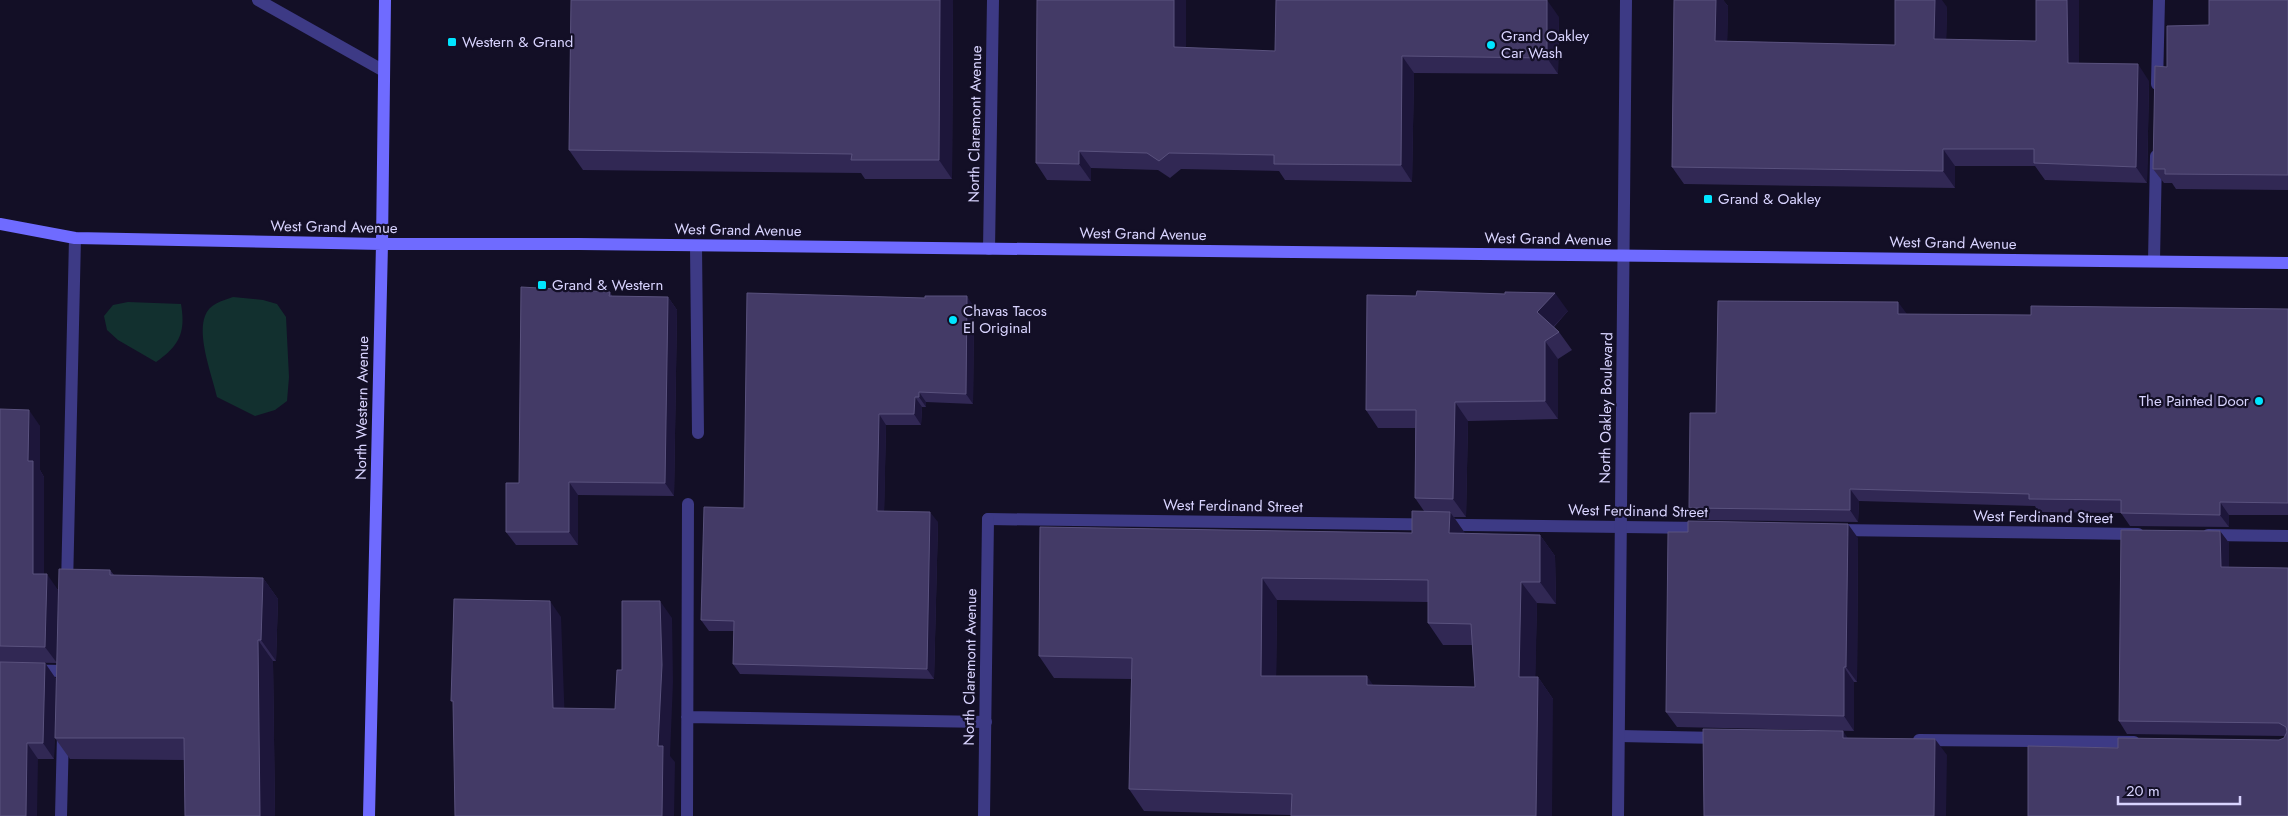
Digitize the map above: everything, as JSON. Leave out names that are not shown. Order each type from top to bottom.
[{"type":"main road","name":"North Western Avenue","points":[[369,816],[382,244],[385,0]]},
{"type":"main road","name":"West Grand Avenue","points":[[0,224],[75,238],[382,244],[989,248],[2288,263]]},
{"type":"street","points":[[258,0],[384,71]]},
{"type":"street","name":"North Claremont Avenue","points":[[989,248],[993,0]]},
{"type":"street","name":"North Oakley Boulevard","points":[[1618,816],[1626,0]]},
{"type":"street","points":[[2157,98],[2158,0]]},
{"type":"street","points":[[2154,261],[2156,146]]},
{"type":"street","points":[[66,602],[75,238]]},
{"type":"street","points":[[696,246],[698,433]]},
{"type":"street","points":[[687,816],[688,504]]},
{"type":"street","name":"North Claremont Avenue","points":[[984,816],[988,519]]},
{"type":"street","name":"West Ferdinand Street","points":[[988,519],[1721,529]]},
{"type":"street","name":"West Ferdinand Street","points":[[1820,530],[2149,534]]},
{"type":"street","points":[[2198,535],[2288,536]]},
{"type":"street","points":[[0,670],[65,671]]},
{"type":"street","points":[[687,717],[986,722]]},
{"type":"street","points":[[62,816],[64,719]]},
{"type":"street","points":[[1619,736],[1736,738]]},
{"type":"street","points":[[1904,740],[2150,742]]},
{"type":"green space","points":[[233,297],[263,300],[277,304],[286,317],[289,377],[287,401],[275,410],[255,416],[217,397],[204,345],[203,325],[207,312],[216,304]]},
{"type":"green space","points":[[128,302],[181,304],[182,323],[179,338],[170,350],[156,362],[118,340],[107,330],[104,316],[113,305]]},
{"type":"building","points":[[571,0],[940,0],[939,160],[851,160],[852,154],[569,150]]},
{"type":"building","points":[[1037,0],[1174,0],[1174,47],[1275,51],[1276,0],[1547,0],[1547,58],[1402,56],[1401,165],[1274,164],[1274,155],[1169,153],[1159,161],[1147,153],[1079,151],[1079,164],[1036,163]]},
{"type":"building","points":[[1674,0],[1716,0],[1715,41],[1895,45],[1895,0],[1935,0],[1934,39],[2036,41],[2036,0],[2067,0],[2068,63],[2138,64],[2136,167],[2034,163],[2034,149],[1943,149],[1943,171],[1672,167]]},
{"type":"building","points":[[2209,0],[2288,0],[2288,175],[2165,174],[2165,169],[2153,169],[2155,66],[2167,67],[2167,26],[2209,25]]},
{"type":"building","points":[[521,287],[610,292],[609,296],[668,297],[665,483],[569,482],[569,532],[506,532],[506,483],[519,483]]},
{"type":"building","points":[[1417,291],[1505,294],[1505,292],[1555,293],[1537,312],[1559,332],[1545,341],[1545,401],[1455,402],[1453,499],[1415,498],[1416,410],[1366,410],[1367,295],[1416,296]]},
{"type":"building","points":[[747,293],[925,298],[925,296],[967,296],[966,394],[919,392],[919,397],[915,397],[914,414],[879,414],[877,511],[930,512],[927,669],[733,664],[734,621],[701,620],[704,507],[744,508]]},
{"type":"building","points":[[1718,301],[1898,302],[1898,314],[2031,315],[2031,306],[2288,309],[2288,503],[2220,502],[2220,515],[2121,513],[2121,500],[2029,499],[2029,494],[1850,489],[1850,510],[1689,508],[1690,413],[1716,413]]},
{"type":"building","points":[[0,409],[29,410],[28,461],[33,461],[33,574],[47,574],[45,647],[0,646]]},
{"type":"building","points":[[1412,511],[1450,512],[1449,533],[1540,535],[1540,582],[1521,582],[1519,677],[1538,677],[1536,816],[1291,816],[1292,794],[1129,789],[1132,658],[1039,656],[1040,527],[1412,533]],"holes":[[[1262,578],[1428,580],[1428,623],[1471,624],[1475,687],[1367,685],[1367,676],[1261,676]]]},
{"type":"building","points":[[1688,521],[1848,524],[1844,716],[1666,712],[1668,532],[1688,532]]},
{"type":"building","points":[[2121,530],[2220,531],[2221,567],[2288,568],[2288,816],[2028,816],[2028,746],[2118,748],[2118,738],[2279,740],[2284,738],[2287,732],[2286,727],[2279,723],[2119,721]]},
{"type":"building","points":[[59,569],[110,570],[110,575],[263,578],[261,640],[258,640],[260,816],[185,816],[184,738],[55,738]]},
{"type":"building","points":[[454,599],[550,601],[553,708],[615,709],[617,670],[622,670],[622,601],[660,601],[662,665],[658,746],[663,746],[662,816],[455,816],[453,701],[451,701]]},
{"type":"building","points":[[0,662],[45,663],[43,743],[27,743],[26,816],[0,816]]},
{"type":"building","points":[[1703,729],[1843,731],[1843,738],[1935,739],[1934,816],[1704,816]]},
{"type":"place","name":"Western & Grand","points":[[452,42]]},
{"type":"place","name":"Grand Oakley Car Wash","points":[[1491,45]]},
{"type":"place","name":"Grand & Oakley","points":[[1708,199]]},
{"type":"place","name":"Grand & Western","points":[[542,285]]},
{"type":"place","name":"Chavas Tacos El Original","points":[[953,320]]},
{"type":"place","name":"The Painted Door","points":[[2259,401]]}]
